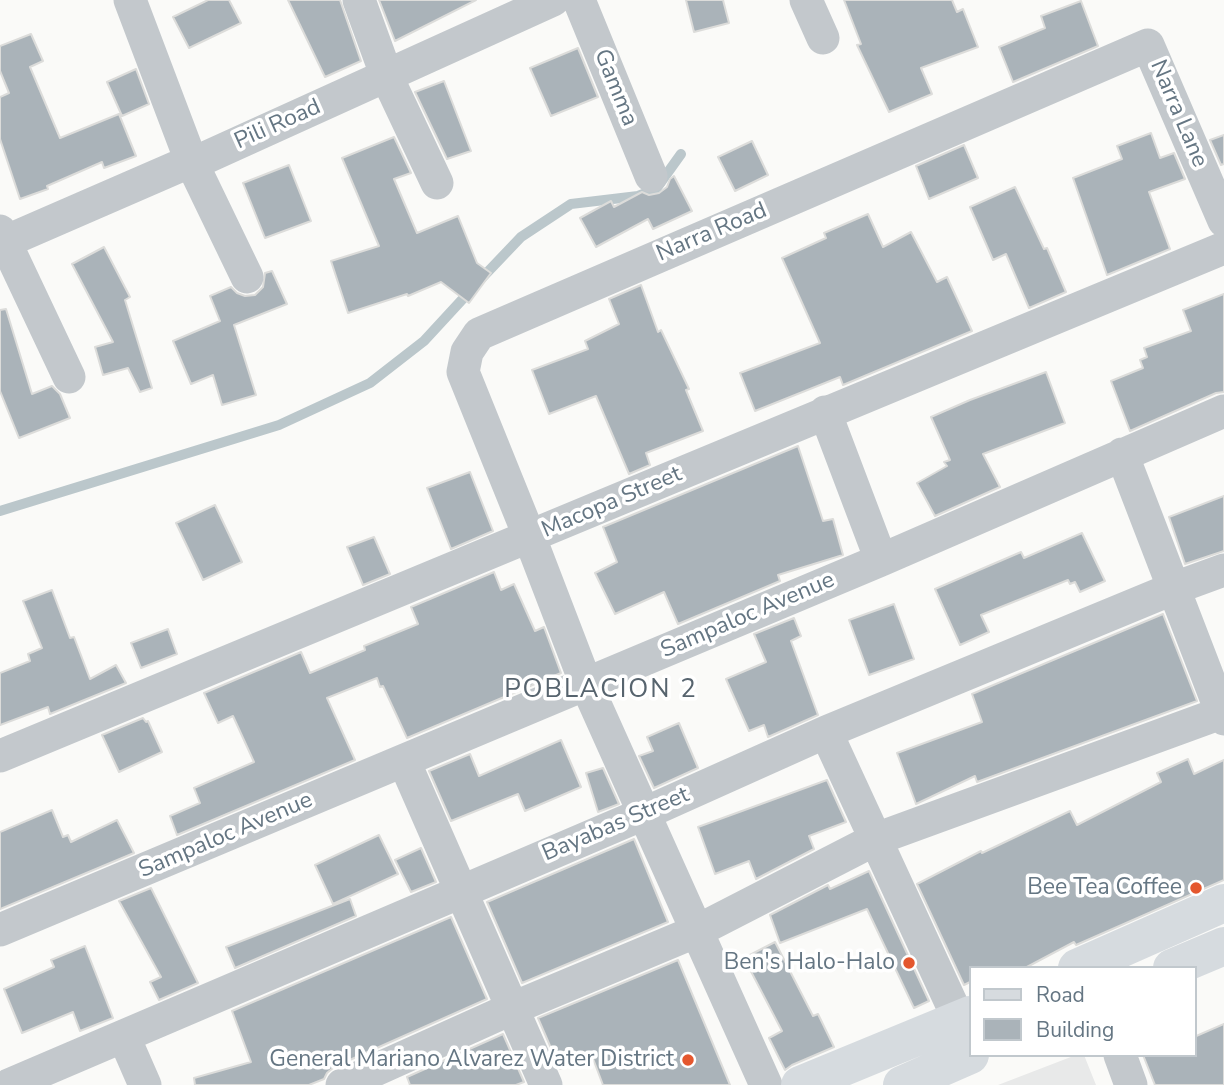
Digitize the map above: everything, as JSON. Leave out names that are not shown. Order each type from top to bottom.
[{"type":"main road","points":[[1085,966],[1224,903]]},
{"type":"main road","points":[[1177,966],[1224,946]]},
{"type":"main road","points":[[800,1085],[967,1030]]},
{"type":"main road","points":[[902,1085],[967,1030]]},
{"type":"street","points":[[131,0],[191,161],[247,277]]},
{"type":"street","points":[[359,0],[387,77],[437,183]]},
{"type":"street","name":"Pili Road","points":[[1,239],[191,161],[207,157],[553,0]]},
{"type":"street","name":"Gamma","points":[[579,0],[651,176]]},
{"type":"street","points":[[806,0],[823,38]]},
{"type":"street","name":"Narra Lane","points":[[1148,46],[1224,221]]},
{"type":"street","name":"Narra Road","points":[[530,538],[463,372],[467,352],[479,334],[1148,46]]},
{"type":"street","points":[[1,239],[69,377]]},
{"type":"street","name":"Macopa Street","points":[[0,756],[530,538],[825,412],[1224,247]]},
{"type":"street","name":"Sampaloc Avenue","points":[[0,930],[880,560],[1224,411]]},
{"type":"street","points":[[825,412],[880,560]]},
{"type":"street","points":[[342,1085],[513,1008],[697,931],[876,839],[1223,715],[1122,454]]},
{"type":"street","points":[[530,538],[586,684],[766,1085]]},
{"type":"street","name":"Bayabas Street","points":[[9,1085],[643,814],[826,732],[1224,570]]},
{"type":"street","points":[[826,732],[967,1030]]},
{"type":"street","points":[[404,761],[546,1085]]},
{"type":"street","points":[[124,1037],[145,1085]]},
{"type":"street","points":[[1121,1057],[1131,1085]]},
{"type":"shaded area","points":[[1071,1057],[1085,1057],[1096,1085],[998,1085]]},
{"type":"building","points":[[208,0],[229,0],[241,23],[189,48],[173,17]]},
{"type":"building","points":[[288,0],[340,0],[361,61],[325,77]]},
{"type":"building","points":[[379,0],[476,0],[395,41]]},
{"type":"building","points":[[686,0],[723,0],[729,23],[694,32]]},
{"type":"building","points":[[844,0],[952,0],[957,12],[963,9],[978,47],[921,68],[932,94],[889,112],[857,45],[861,44]]},
{"type":"building","points":[[1081,1],[1098,46],[1013,82],[999,47],[1045,28],[1041,16]]},
{"type":"building","points":[[31,34],[43,61],[30,67],[60,138],[119,114],[136,156],[104,168],[102,162],[47,186],[48,189],[20,199],[0,139],[0,97],[9,93],[0,71],[0,46]]},
{"type":"building","points":[[578,48],[598,97],[551,116],[530,68]]},
{"type":"building","points":[[136,69],[149,104],[122,116],[107,82]]},
{"type":"building","points":[[444,81],[471,151],[447,159],[415,92]]},
{"type":"building","points":[[1151,133],[1160,158],[1174,153],[1185,179],[1149,192],[1170,249],[1107,275],[1073,178],[1122,159],[1117,146]]},
{"type":"building","points":[[1224,135],[1224,164],[1221,165],[1210,140]]},
{"type":"building","points":[[394,137],[411,173],[394,179],[417,233],[458,216],[477,263],[491,273],[469,303],[441,282],[408,296],[407,294],[348,313],[331,261],[379,246],[342,158]]},
{"type":"building","points":[[752,141],[768,175],[735,191],[718,157]]},
{"type":"building","points":[[964,145],[978,178],[929,199],[916,166]]},
{"type":"building","points":[[289,165],[311,221],[265,238],[243,183]]},
{"type":"building","points":[[674,176],[692,211],[653,229],[648,219],[596,247],[580,218],[611,201],[614,207],[642,192],[649,195],[659,193]]},
{"type":"building","points":[[1015,187],[1044,249],[1047,248],[1066,292],[1029,308],[1006,254],[993,260],[970,207]]},
{"type":"building","points":[[868,214],[883,247],[911,232],[937,282],[947,277],[972,331],[843,385],[840,377],[755,411],[740,373],[820,343],[782,258],[826,238],[824,233]]},
{"type":"building","points":[[104,247],[130,297],[125,300],[152,388],[140,392],[128,368],[103,375],[95,347],[113,342],[72,264]]},
{"type":"building","points":[[272,271],[287,304],[234,325],[256,395],[222,405],[213,375],[191,384],[173,341],[220,321],[210,296],[231,287],[245,296],[255,295],[263,287],[265,273]]},
{"type":"building","points":[[641,285],[658,332],[661,330],[689,389],[686,390],[703,431],[646,453],[650,465],[629,474],[596,396],[549,414],[532,370],[588,349],[585,341],[619,324],[609,299]]},
{"type":"building","points":[[1224,294],[1224,392],[1216,393],[1130,431],[1111,381],[1143,368],[1140,360],[1147,357],[1144,348],[1191,331],[1183,310]]},
{"type":"building","points":[[6,309],[32,394],[52,386],[60,394],[70,418],[19,438],[0,391],[0,310]]},
{"type":"building","points":[[1046,372],[1065,423],[983,454],[1000,487],[935,516],[917,483],[947,466],[944,462],[950,460],[931,417]]},
{"type":"building","points":[[798,446],[823,521],[833,519],[843,555],[778,575],[780,581],[678,624],[664,592],[615,614],[595,573],[617,562],[603,527]]},
{"type":"building","points":[[470,472],[493,531],[451,549],[427,488]]},
{"type":"building","points":[[1224,496],[1224,551],[1185,564],[1169,517]]},
{"type":"building","points":[[215,505],[242,562],[203,580],[176,523]]},
{"type":"building","points":[[1082,533],[1105,581],[1080,592],[1075,582],[1070,584],[1068,580],[981,615],[989,632],[960,645],[935,589],[1021,552],[1024,558]]},
{"type":"building","points":[[374,537],[390,574],[363,585],[347,547]]},
{"type":"building","points":[[494,572],[501,590],[514,584],[535,631],[544,627],[561,673],[407,738],[377,678],[327,698],[355,760],[177,835],[170,816],[200,803],[194,788],[254,762],[233,716],[218,723],[204,693],[301,652],[310,673],[365,650],[364,646],[418,624],[411,607]]},
{"type":"building","points":[[52,590],[70,638],[74,637],[90,679],[116,665],[126,683],[50,714],[48,707],[0,725],[0,673],[30,661],[28,654],[42,648],[23,601]]},
{"type":"building","points":[[894,604],[914,659],[869,675],[849,620]]},
{"type":"building","points":[[1163,614],[1197,701],[977,782],[975,776],[916,804],[897,753],[982,722],[972,694]]},
{"type":"building","points":[[794,618],[801,636],[791,641],[818,715],[768,737],[764,725],[749,731],[726,679],[766,662],[754,634]]},
{"type":"building","points":[[168,629],[177,654],[141,668],[131,643]]},
{"type":"building","points":[[143,718],[148,721],[162,752],[119,772],[102,735]]},
{"type":"building","points":[[679,723],[698,768],[654,788],[639,756],[653,751],[647,737]]},
{"type":"building","points":[[561,740],[581,787],[525,811],[518,794],[451,821],[429,771],[470,754],[479,776]]},
{"type":"building","points":[[1188,759],[1194,774],[1224,760],[1224,880],[1076,945],[1074,942],[1029,966],[968,966],[968,983],[964,985],[917,884],[981,851],[982,853],[1070,811],[1077,825],[1161,782],[1157,773]]},
{"type":"building","points":[[603,768],[619,804],[598,812],[586,773]]},
{"type":"building","points":[[827,780],[846,822],[809,836],[814,849],[756,879],[749,861],[715,874],[698,827]]},
{"type":"building","points":[[52,810],[63,837],[68,835],[71,842],[117,820],[134,853],[0,909],[0,832]]},
{"type":"building","points":[[379,835],[398,874],[333,904],[315,865]]},
{"type":"building","points":[[634,839],[668,922],[522,983],[487,902]]},
{"type":"building","points":[[421,848],[436,882],[411,892],[395,860]]},
{"type":"building","points":[[869,871],[929,1001],[914,1008],[867,909],[780,943],[770,915],[828,885],[830,889]]},
{"type":"building","points":[[151,888],[198,983],[159,1000],[150,982],[161,977],[119,901]]},
{"type":"building","points":[[350,899],[356,916],[235,968],[226,947]]},
{"type":"building","points":[[451,917],[487,999],[334,1067],[324,1079],[309,1085],[195,1085],[194,1078],[251,1062],[232,1011]]},
{"type":"building","points":[[775,942],[813,1016],[818,1014],[834,1047],[785,1070],[769,1038],[782,1031],[744,958]]},
{"type":"building","points":[[85,946],[113,1018],[80,1031],[73,1012],[22,1033],[4,989],[54,967],[51,960]]},
{"type":"building","points":[[678,960],[730,1085],[603,1085],[592,1056],[560,1069],[538,1018]]},
{"type":"building","points":[[1224,1024],[1224,1085],[1155,1085],[1144,1057],[1196,1057],[1196,1036]]},
{"type":"building","points":[[503,1034],[524,1082],[516,1085],[410,1085],[407,1077]]},
{"type":"waterway","points":[[481,279],[521,237],[571,204],[638,196],[656,189],[681,154]]},
{"type":"waterway","points":[[0,511],[279,425],[370,383],[424,341],[471,290]]},
{"type":"place","name":"Bee Tea Coffee","points":[[1196,888]]},
{"type":"place","name":"Ben's Halo-Halo","points":[[909,963]]},
{"type":"place","name":"General Mariano Alvarez Water District","points":[[688,1060]]},
{"type":"district","name":"POBLACION 2","points":[[601,691]]}]
